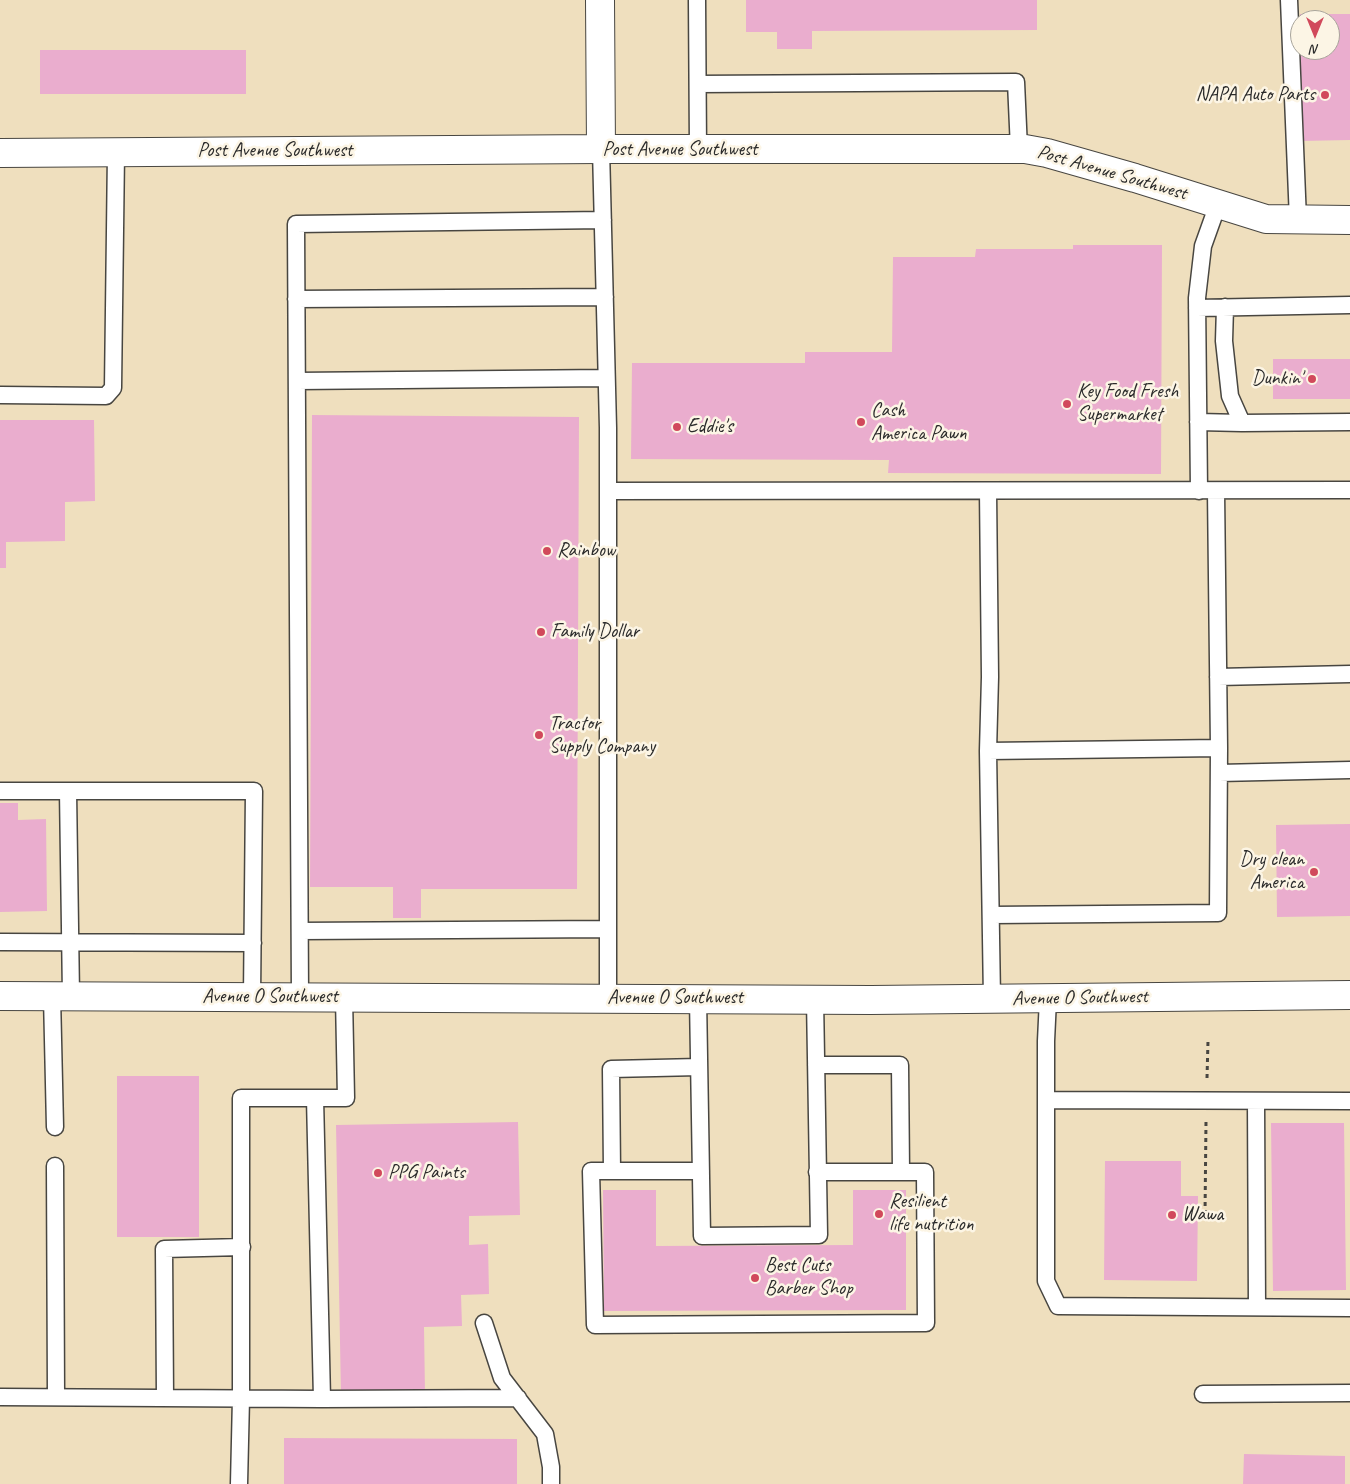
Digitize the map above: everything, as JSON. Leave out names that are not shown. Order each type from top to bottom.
[{"type":"street","points":[[600,0],[601,150]]},
{"type":"street","name":"Post Avenue Southwest","points":[[0,153],[1018,150],[1056,156],[1135,178],[1266,219],[1350,220]]},
{"type":"street","name":"Avenue O Southwest","points":[[0,996],[1048,999],[1350,995]]},
{"type":"lane","points":[[697,0],[698,150]]},
{"type":"lane","points":[[1290,0],[1298,220]]},
{"type":"lane","points":[[698,84],[1016,82],[1018,150]]},
{"type":"lane","points":[[601,150],[608,491],[608,998]]},
{"type":"lane","points":[[0,395],[106,396],[114,388],[116,152]]},
{"type":"lane","points":[[1199,490],[1197,308],[1203,246],[1218,204]]},
{"type":"lane","points":[[300,997],[296,224],[603,220]]},
{"type":"lane","points":[[296,299],[605,297]]},
{"type":"lane","points":[[1197,308],[1350,305]]},
{"type":"lane","points":[[1225,307],[1224,341],[1230,396],[1242,423]]},
{"type":"lane","points":[[297,381],[606,378]]},
{"type":"lane","points":[[1198,422],[1350,422]]},
{"type":"lane","points":[[988,490],[990,677],[988,751],[992,999]]},
{"type":"lane","points":[[992,915],[1218,913],[1219,748],[1216,490]]},
{"type":"lane","points":[[608,491],[1350,490]]},
{"type":"lane","points":[[1218,677],[1350,674]]},
{"type":"lane","points":[[988,751],[1219,748]]},
{"type":"lane","points":[[1219,773],[1350,770]]},
{"type":"lane","points":[[0,791],[254,791],[252,997]]},
{"type":"lane","points":[[55,1127],[62,996],[70,942],[68,791]]},
{"type":"lane","points":[[300,931],[608,929]]},
{"type":"lane","points":[[0,942],[253,943]]},
{"type":"lane","points":[[239,1484],[242,1247],[241,1098],[346,1098],[344,997]]},
{"type":"lane","points":[[698,998],[702,1236],[819,1235],[814,999]]},
{"type":"lane","points":[[1048,999],[1046,1281],[1058,1306],[1350,1308]]},
{"type":"lane","points":[[816,1065],[900,1065],[901,1172]]},
{"type":"lane","points":[[612,1171],[611,1069],[699,1067]]},
{"type":"lane","points":[[315,1098],[322,1399]]},
{"type":"lane","points":[[1046,1100],[1350,1101]]},
{"type":"lane","points":[[1256,1101],[1256,1307]]},
{"type":"lane","points":[[55,1166],[56,1396]]},
{"type":"lane","points":[[701,1171],[592,1171],[595,1325],[926,1323],[925,1172],[818,1172]]},
{"type":"lane","points":[[165,1398],[164,1249],[242,1247]]},
{"type":"lane","points":[[484,1323],[502,1378],[546,1434],[551,1467],[550,1484]]},
{"type":"lane","points":[[1203,1394],[1350,1393]]},
{"type":"lane","points":[[0,1397],[518,1398]]},
{"type":"path","points":[[1198,1215],[1205,1215],[1208,1041]]},
{"type":"building","points":[[746,0],[1037,0],[1037,30],[812,31],[812,49],[777,49],[777,32],[746,32]]},
{"type":"building","name":"NAPA Auto Parts","points":[[1340,14],[1350,14],[1350,140],[1300,141],[1300,60],[1340,60]]},
{"type":"building","points":[[40,50],[246,50],[246,94],[40,94]]},
{"type":"building","points":[[1073,245],[1162,245],[1161,474],[888,473],[889,460],[631,459],[632,363],[805,363],[805,352],[892,352],[893,257],[975,257],[976,249],[1073,249]]},
{"type":"building","name":"Dunkin'","points":[[1273,359],[1350,359],[1350,399],[1273,399]]},
{"type":"building","points":[[312,415],[579,417],[577,889],[421,889],[421,918],[393,918],[393,887],[310,887]]},
{"type":"building","points":[[0,420],[94,420],[95,501],[65,502],[65,541],[6,542],[6,568],[0,568]]},
{"type":"building","points":[[0,803],[18,803],[18,820],[46,819],[47,911],[0,912]]},
{"type":"building","points":[[1350,824],[1350,916],[1277,917],[1276,825]]},
{"type":"building","points":[[117,1076],[199,1076],[199,1237],[117,1237]]},
{"type":"building","points":[[518,1122],[520,1215],[469,1216],[469,1245],[488,1244],[489,1294],[461,1295],[462,1326],[424,1327],[425,1394],[341,1396],[336,1125]]},
{"type":"building","points":[[1271,1123],[1344,1123],[1346,1290],[1273,1291]]},
{"type":"building","points":[[1105,1161],[1181,1161],[1181,1196],[1198,1196],[1197,1281],[1104,1280]]},
{"type":"building","name":"Best Cuts Barber Shop","points":[[603,1190],[656,1190],[656,1246],[853,1245],[853,1190],[906,1190],[906,1310],[604,1311]]},
{"type":"building","points":[[284,1438],[517,1439],[517,1484],[284,1484]]},
{"type":"building","points":[[1244,1454],[1345,1456],[1345,1484],[1243,1484]]},
{"type":"place","name":"NAPA Auto Parts","points":[[1325,95]]},
{"type":"place","name":"Dunkin'","points":[[1312,379]]},
{"type":"place","name":"Key Food Fresh Supermarket","points":[[1067,404]]},
{"type":"place","name":"Cash America Pawn","points":[[861,422]]},
{"type":"place","name":"Eddie's","points":[[677,427]]},
{"type":"place","name":"Rainbow","points":[[547,551]]},
{"type":"place","name":"Family Dollar","points":[[541,632]]},
{"type":"place","name":"Tractor Supply Company","points":[[539,735]]},
{"type":"place","name":"Dry clean America","points":[[1314,872]]},
{"type":"place","name":"PPG Paints","points":[[378,1173]]},
{"type":"place","name":"Resilient life nutrition","points":[[879,1214]]},
{"type":"place","name":"Wawa","points":[[1172,1215]]},
{"type":"place","name":"Best Cuts Barber Shop","points":[[755,1278]]}]
